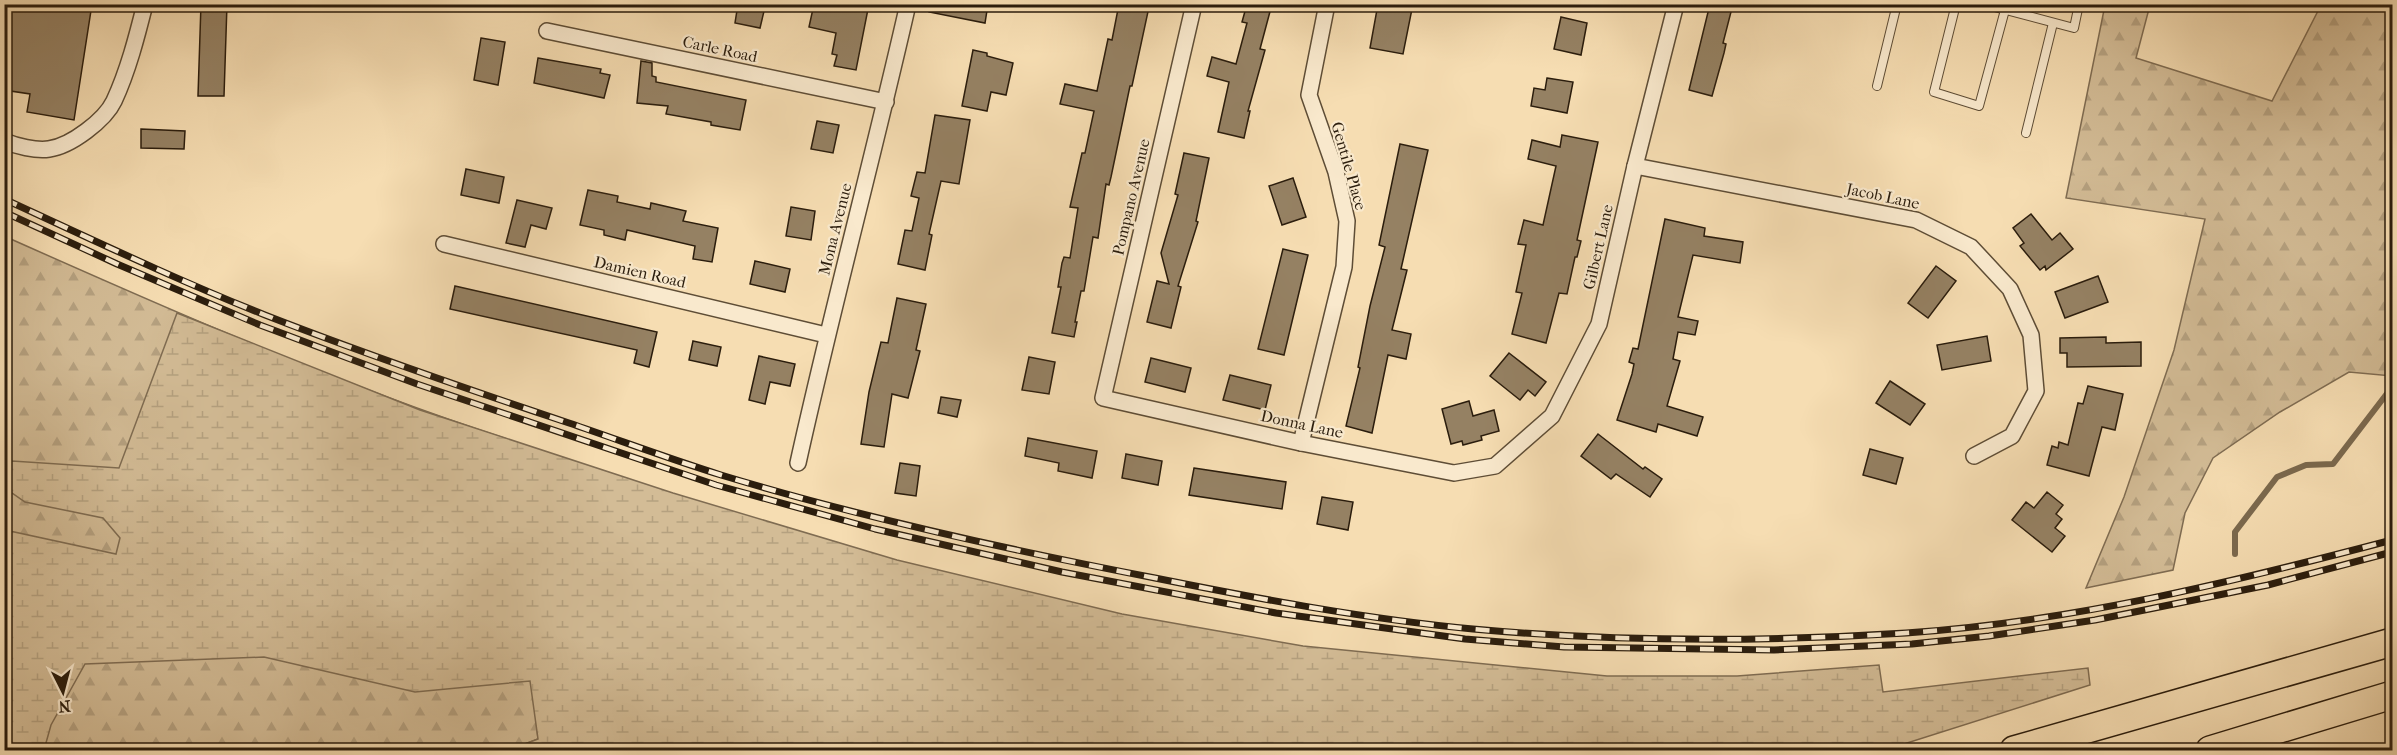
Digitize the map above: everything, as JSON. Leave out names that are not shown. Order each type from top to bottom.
[{"type":"highway","points":[[2014,750],[2392,642]]},
{"type":"highway","points":[[2210,750],[2392,695]]},
{"type":"street","points":[[4,141],[15,145],[49,149],[76,138],[98,122],[114,103],[145,4]]},
{"type":"street","name":"Mona Avenue","points":[[798,463],[826,335],[886,102],[908,4]]},
{"type":"street","name":"Pompano Avenue","points":[[1103,398],[1194,4]]},
{"type":"street","name":"Gentile Place","points":[[1301,443],[1344,267],[1347,221],[1336,172],[1309,95],[1327,4]]},
{"type":"street","name":"Gilbert Lane","points":[[1495,466],[1552,416],[1599,324],[1635,166],[1676,4]]},
{"type":"street","name":"Carle Road","points":[[547,31],[886,102]]},
{"type":"street","name":"Jacob Lane","points":[[1635,166],[1916,220],[1971,247],[2010,289],[2031,335],[2036,392],[2012,436],[1974,456]]},
{"type":"street","name":"Damien Road","points":[[444,244],[826,335]]},
{"type":"street","name":"Donna Lane","points":[[1103,398],[1301,443],[1454,473],[1495,466]]},
{"type":"lane","points":[[1877,86],[1897,4]]},
{"type":"lane","points":[[1956,4],[1934,92],[1978,105],[2005,10]]},
{"type":"lane","points":[[1983,4],[2074,28],[2079,4]]},
{"type":"lane","points":[[2024,15],[2027,4]]},
{"type":"lane","points":[[2026,133],[2053,23]]},
{"type":"green space","points":[[2105,5],[2150,5],[2136,58],[2272,101],[2321,5],[2392,5],[2392,376],[2349,372],[2280,412],[2213,458],[2185,513],[2173,570],[2086,588],[2124,497],[2174,350],[2205,219],[2066,198]]},
{"type":"green space","points":[[4,236],[316,370],[507,439],[538,739],[509,750],[5,750]]},
{"type":"green space","points":[[177,313],[420,410],[673,493],[897,560],[1122,614],[1303,646],[1607,676],[1737,676],[1879,665],[1883,692],[2088,668],[2090,685],[1885,750],[509,750],[538,739],[530,681],[415,692],[264,657],[85,664],[51,725],[44,750],[5,750],[5,530],[116,554],[120,538],[103,518],[25,502],[5,488],[5,469],[12,461],[119,468]]},
{"type":"building","points":[[4,4],[92,4],[74,120],[27,112],[30,94],[4,90]]},
{"type":"building","points":[[201,4],[227,4],[224,96],[198,96]]},
{"type":"building","points":[[738,4],[765,7],[760,28],[735,23]]},
{"type":"building","points":[[814,4],[869,4],[856,70],[834,66],[837,55],[832,54],[836,33],[809,27]]},
{"type":"building","points":[[930,4],[988,4],[985,23],[929,12]]},
{"type":"building","points":[[1119,4],[1149,7],[1111,177],[1109,185],[1106,184],[1098,238],[1093,237],[1084,291],[1081,291],[1075,322],[1077,322],[1074,337],[1052,333],[1061,287],[1058,287],[1062,263],[1064,257],[1070,258],[1078,208],[1070,207],[1094,111],[1060,104],[1065,84],[1097,91],[1108,39],[1112,40]]},
{"type":"building","points":[[1247,4],[1272,4],[1260,49],[1265,50],[1248,111],[1250,111],[1244,138],[1218,132],[1229,82],[1207,76],[1212,57],[1236,64],[1247,23],[1242,22]]},
{"type":"building","points":[[1378,4],[1412,9],[1403,54],[1370,48]]},
{"type":"building","points":[[1710,4],[1733,4],[1723,43],[1726,44],[1724,53],[1712,96],[1689,90]]},
{"type":"building","points":[[1561,17],[1587,23],[1581,55],[1554,49]]},
{"type":"building","points":[[481,38],[505,42],[498,85],[474,80]]},
{"type":"building","points":[[973,50],[1013,63],[1006,95],[991,92],[987,111],[962,106]]},
{"type":"building","points":[[538,58],[601,69],[600,73],[610,75],[604,98],[534,83]]},
{"type":"building","points":[[641,61],[652,63],[652,76],[656,77],[656,82],[746,100],[740,130],[666,114],[668,106],[637,103]]},
{"type":"building","points":[[1547,78],[1573,82],[1567,113],[1531,106],[1534,88],[1545,90]]},
{"type":"building","points":[[935,115],[970,120],[959,184],[941,181],[929,234],[932,235],[925,270],[898,264],[905,230],[912,231],[919,198],[911,196],[917,172],[925,173]]},
{"type":"building","points":[[817,121],[839,125],[833,153],[811,149]]},
{"type":"building","points":[[141,129],[185,131],[184,149],[141,148]]},
{"type":"building","points":[[1562,135],[1598,142],[1577,240],[1581,241],[1577,257],[1575,257],[1567,294],[1559,293],[1546,343],[1512,334],[1522,293],[1516,292],[1526,245],[1518,244],[1524,220],[1543,225],[1556,166],[1528,159],[1532,140],[1560,147]]},
{"type":"building","points":[[1400,144],[1428,150],[1401,269],[1407,270],[1392,330],[1411,334],[1406,359],[1388,355],[1372,433],[1346,426],[1360,368],[1358,367],[1370,306],[1385,247],[1379,245]]},
{"type":"building","points":[[1184,153],[1209,158],[1196,221],[1198,222],[1178,286],[1181,287],[1171,328],[1147,322],[1157,281],[1169,284],[1161,253],[1178,195],[1175,194]]},
{"type":"building","points":[[466,169],[504,177],[499,203],[461,195]]},
{"type":"building","points":[[1293,178],[1306,217],[1282,225],[1269,186]]},
{"type":"building","points":[[588,190],[618,196],[617,202],[650,209],[651,203],[686,211],[683,221],[718,228],[712,262],[693,259],[695,246],[627,230],[625,240],[604,235],[604,230],[580,225]]},
{"type":"building","points":[[517,200],[552,208],[546,229],[531,225],[525,247],[506,243]]},
{"type":"building","points":[[791,207],[815,211],[811,240],[786,236]]},
{"type":"building","points":[[2031,214],[2052,240],[2060,233],[2073,249],[2046,270],[2045,266],[2040,270],[2020,246],[2024,243],[2013,228]]},
{"type":"building","points":[[1665,219],[1705,228],[1704,236],[1743,242],[1740,263],[1693,255],[1678,317],[1698,321],[1695,335],[1678,332],[1673,359],[1680,361],[1667,406],[1703,417],[1697,436],[1658,424],[1656,432],[1617,420],[1632,374],[1634,364],[1629,362],[1633,348],[1638,349]]},
{"type":"building","points":[[1283,249],[1308,255],[1284,355],[1258,349]]},
{"type":"building","points":[[755,261],[790,269],[785,292],[750,284]]},
{"type":"building","points":[[1936,266],[1956,281],[1928,318],[1908,303]]},
{"type":"building","points":[[2098,276],[2108,302],[2065,318],[2055,292]]},
{"type":"building","points":[[455,286],[657,332],[649,367],[634,363],[637,350],[450,309]]},
{"type":"building","points":[[897,298],[926,304],[916,350],[920,351],[908,398],[892,394],[884,447],[861,444],[869,392],[881,342],[888,343]]},
{"type":"building","points":[[1987,336],[1991,361],[1942,370],[1937,345]]},
{"type":"building","points":[[2106,337],[2106,343],[2141,342],[2141,366],[2067,367],[2067,353],[2060,353],[2060,338]]},
{"type":"building","points":[[693,341],[721,347],[717,366],[689,360]]},
{"type":"building","points":[[1509,353],[1546,382],[1535,396],[1528,390],[1520,400],[1490,376]]},
{"type":"building","points":[[759,356],[795,364],[790,386],[770,382],[765,404],[749,400]]},
{"type":"building","points":[[1029,357],[1055,362],[1049,394],[1022,390]]},
{"type":"building","points":[[1151,358],[1191,368],[1185,392],[1145,382]]},
{"type":"building","points":[[1230,375],[1271,385],[1265,410],[1223,400]]},
{"type":"building","points":[[1890,381],[1925,404],[1910,425],[1876,403]]},
{"type":"building","points":[[2088,386],[2123,394],[2115,430],[2102,427],[2089,476],[2047,465],[2052,446],[2058,448],[2059,442],[2068,445],[2078,403],[2083,404]]},
{"type":"building","points":[[941,397],[961,400],[957,417],[938,413]]},
{"type":"building","points":[[1469,401],[1473,416],[1494,410],[1499,431],[1481,436],[1482,440],[1463,445],[1462,441],[1451,444],[1442,409]]},
{"type":"building","points":[[1598,434],[1643,469],[1645,467],[1662,479],[1650,497],[1616,474],[1611,479],[1581,456]]},
{"type":"building","points":[[1028,438],[1097,451],[1092,478],[1058,471],[1059,463],[1025,456]]},
{"type":"building","points":[[1870,449],[1903,458],[1896,484],[1863,475]]},
{"type":"building","points":[[1126,454],[1162,461],[1158,485],[1122,478]]},
{"type":"building","points":[[900,463],[920,466],[916,496],[895,493]]},
{"type":"building","points":[[1194,468],[1286,482],[1282,509],[1189,495]]},
{"type":"building","points":[[2047,492],[2063,505],[2056,514],[2062,519],[2055,528],[2065,536],[2052,552],[2012,520],[2026,502],[2034,508]]},
{"type":"building","points":[[1322,497],[1353,502],[1348,530],[1317,524]]},
{"type":"waterway","points":[[2235,554],[2235,532],[2277,477],[2306,465],[2333,464],[2392,387]]},
{"type":"railway","points":[[4,199],[232,302],[340,344],[721,475],[882,519],[991,544],[1313,608],[1393,620],[1473,629],[1635,638],[1744,639],[1906,633],[1968,628],[2090,610],[2212,585],[2392,540]]},
{"type":"railway","points":[[4,212],[117,264],[260,325],[417,384],[716,485],[875,529],[1062,572],[1276,613],[1465,639],[1564,647],[1774,650],[1912,644],[1989,636],[2095,620],[2268,585],[2392,552]]}]
